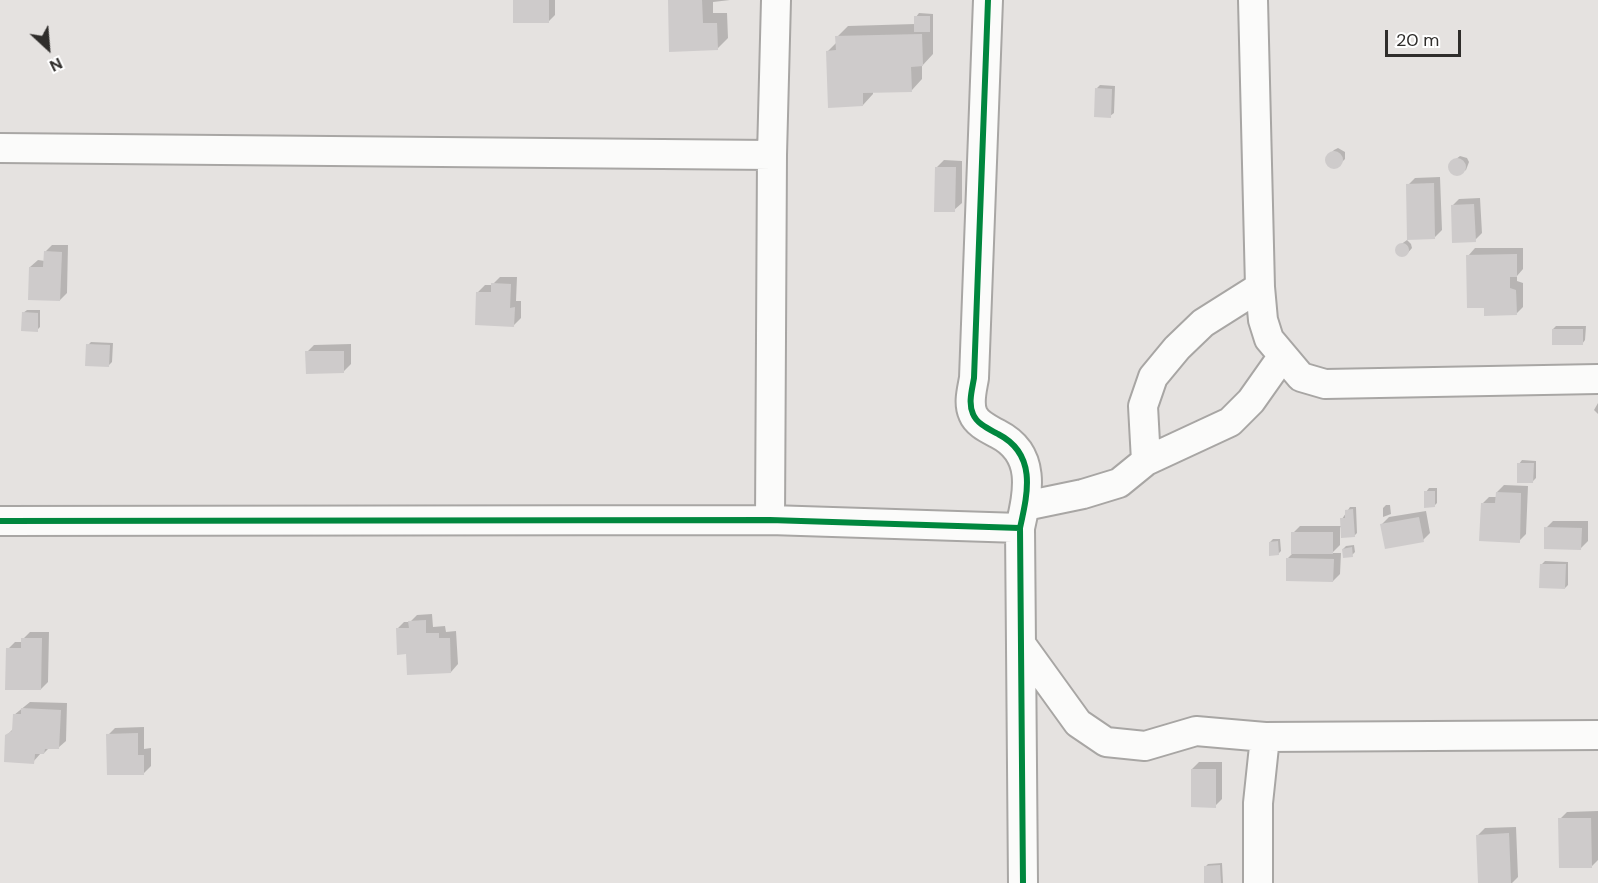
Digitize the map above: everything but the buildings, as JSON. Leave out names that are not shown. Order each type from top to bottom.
[{"type":"street","points":[[770,520],[772,155],[776,0]]},
{"type":"street","points":[[988,0],[974,378],[970,406],[974,417],[986,428],[1010,440],[1020,452],[1028,481],[1022,517],[1023,883]]},
{"type":"street","points":[[1253,0],[1260,287],[1263,320],[1269,339],[1282,357],[1301,377],[1325,384],[1598,379]]},
{"type":"street","points":[[0,148],[772,155]]},
{"type":"street","points":[[1146,461],[1143,406],[1153,377],[1203,322],[1260,287]]},
{"type":"street","points":[[0,521],[770,520],[1022,517],[1119,483],[1146,461],[1230,422],[1251,401],[1282,357]]},
{"type":"street","points":[[1021,644],[1078,723],[1106,742],[1145,746],[1196,731],[1265,737],[1598,735]]},
{"type":"street","points":[[1258,883],[1258,803],[1265,737]]},
{"type":"cycle path","points":[[988,0],[974,378],[971,405],[977,421],[1010,442],[1019,452],[1027,475],[1020,528],[1023,883]]},
{"type":"cycle path","points":[[0,521],[770,520],[1020,528]]}]
